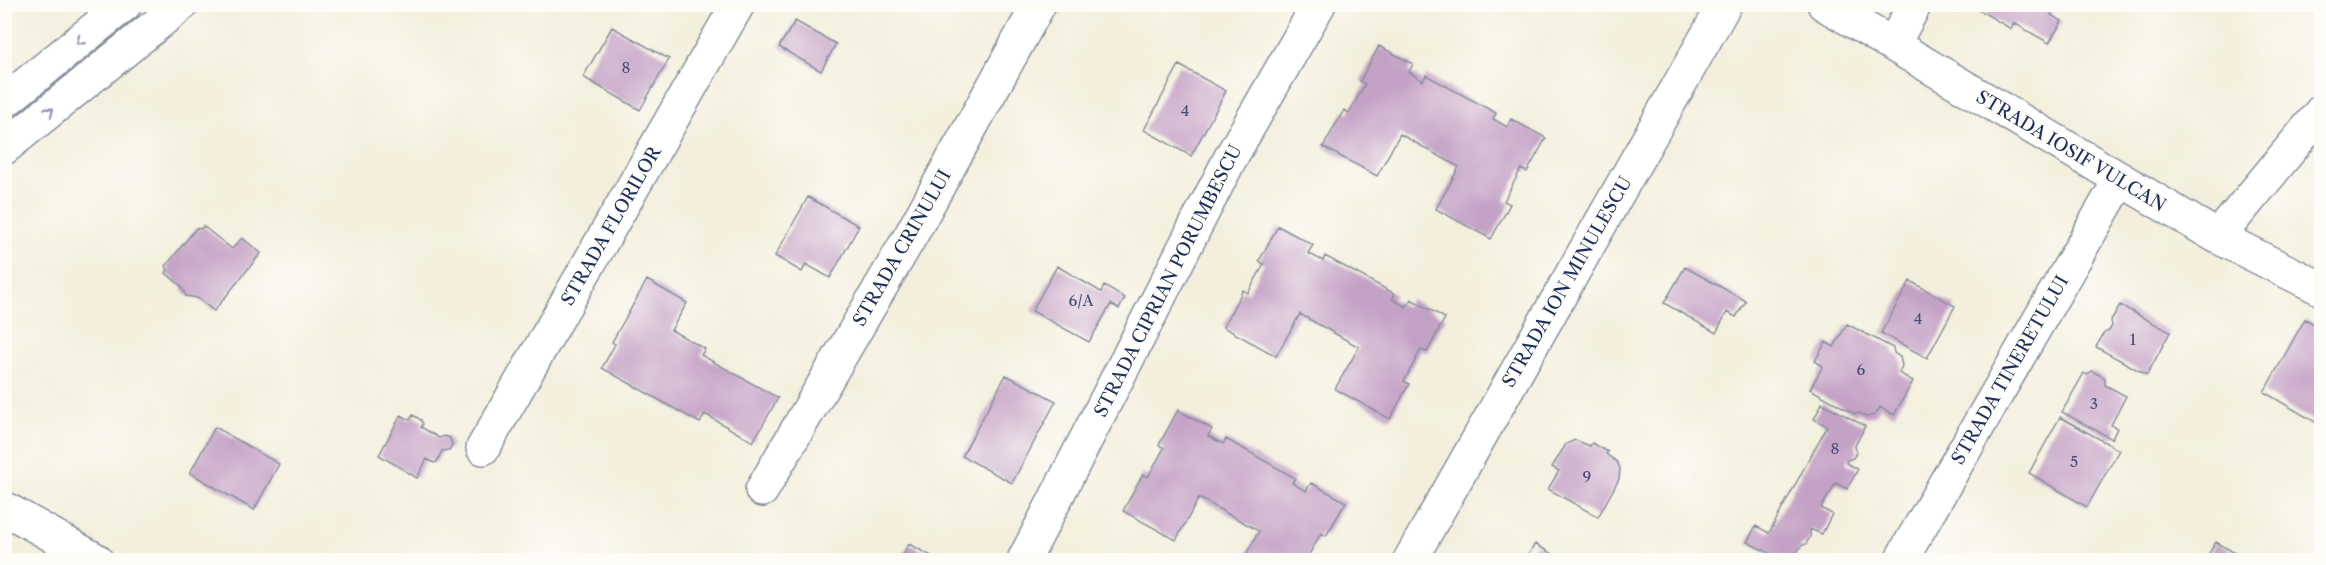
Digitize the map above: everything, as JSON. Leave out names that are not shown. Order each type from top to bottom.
[{"type":"street","points":[[4,102],[125,4]]},
{"type":"street","points":[[4,148],[182,4]]},
{"type":"street","name":"STRADA FLORILOR","points":[[483,448],[738,4]]},
{"type":"street","name":"STRADA CRINULUI","points":[[762,490],[911,235],[1039,4]]},
{"type":"street","name":"STRADA CIPRIAN PORUMBESCU","points":[[1024,561],[1231,157],[1319,4]]},
{"type":"street","name":"STRADA ION MINULESCU","points":[[1410,561],[1725,4]]},
{"type":"street","name":"STRADA IOSIF VULCAN","points":[[1824,4],[2218,237],[2322,289]]},
{"type":"street","points":[[1893,45],[1915,4]]},
{"type":"street","points":[[2218,237],[2322,111]]},
{"type":"street","name":"STRADA TINERETULUI","points":[[1901,561],[2120,180]]},
{"type":"street","points":[[4,508],[96,561]]},
{"type":"building","points":[[1969,4],[2057,4],[2051,15],[2062,21],[2049,43],[2014,23],[2011,29]]},
{"type":"building","points":[[795,21],[836,44],[821,71],[779,47]]},
{"type":"building","points":[[612,27],[669,59],[640,110],[583,77]]},
{"type":"building","points":[[1379,46],[1413,64],[1409,72],[1423,81],[1426,75],[1496,113],[1493,119],[1507,127],[1511,119],[1546,138],[1527,172],[1521,169],[1504,201],[1510,204],[1491,239],[1436,209],[1459,167],[1400,134],[1377,176],[1323,147],[1344,110],[1349,113],[1365,84],[1360,81]]},
{"type":"building","points":[[1179,65],[1226,91],[1191,156],[1144,130]]},
{"type":"building","points":[[808,197],[859,226],[830,278],[806,264],[802,272],[775,256]]},
{"type":"building","points":[[203,226],[232,249],[242,238],[261,253],[214,311],[197,298],[186,296],[181,286],[166,273],[168,270],[166,266],[196,228],[201,229]]},
{"type":"building","points":[[1278,226],[1313,245],[1308,253],[1323,261],[1325,256],[1395,294],[1392,299],[1406,307],[1411,299],[1445,318],[1427,352],[1421,350],[1404,381],[1409,384],[1390,419],[1335,389],[1359,347],[1300,314],[1276,356],[1223,327],[1243,290],[1248,293],[1264,264],[1259,261]]},
{"type":"building","points":[[1057,266],[1101,292],[1104,286],[1125,298],[1119,309],[1111,304],[1089,342],[1032,311]]},
{"type":"building","points":[[1685,267],[1746,301],[1736,317],[1727,312],[1716,333],[1664,303]]},
{"type":"building","points":[[647,280],[687,303],[671,330],[705,349],[701,355],[778,398],[753,442],[705,414],[700,423],[602,368],[615,344],[612,342]]},
{"type":"building","points":[[1910,281],[1955,306],[1927,358],[1881,333]]},
{"type":"building","points":[[2120,305],[2170,332],[2147,375],[2096,347],[2104,333],[2112,326],[2111,320]]},
{"type":"building","points":[[2305,319],[2322,328],[2322,426],[2264,392]]},
{"type":"building","points":[[1847,324],[1893,348],[1894,353],[1900,357],[1902,366],[1899,373],[1913,381],[1894,415],[1880,407],[1875,415],[1866,417],[1860,413],[1855,414],[1810,389],[1823,366],[1815,361],[1826,342],[1834,347]]},
{"type":"building","points":[[2092,371],[2105,378],[2105,385],[2126,396],[2111,425],[2117,428],[2112,439],[2062,412],[2084,373],[2087,375]]},
{"type":"building","points":[[1006,375],[1056,401],[1012,483],[962,456]]},
{"type":"building","points":[[1822,403],[1865,426],[1855,446],[1857,452],[1846,463],[1858,469],[1847,489],[1836,483],[1821,508],[1832,514],[1822,534],[1810,529],[1810,537],[1806,544],[1801,546],[1793,560],[1783,560],[1747,542],[1756,526],[1769,533],[1827,426],[1814,419]]},
{"type":"building","points":[[1178,410],[1212,429],[1208,436],[1223,444],[1226,439],[1295,478],[1292,483],[1306,491],[1311,483],[1346,502],[1326,536],[1321,533],[1306,560],[1243,560],[1259,531],[1199,498],[1176,540],[1123,511],[1143,474],[1148,477],[1164,448],[1159,445]]},
{"type":"building","points":[[401,415],[410,420],[413,415],[421,420],[423,424],[421,427],[439,438],[445,436],[450,438],[452,445],[449,450],[442,451],[437,462],[434,463],[427,459],[417,478],[379,455]]},
{"type":"building","points":[[2060,417],[2119,450],[2087,507],[2029,473]]},
{"type":"building","points":[[215,427],[279,464],[254,510],[190,473]]},
{"type":"building","points":[[1575,440],[1590,446],[1592,443],[1608,452],[1606,454],[1617,462],[1620,468],[1619,479],[1598,517],[1548,489],[1559,471],[1552,467],[1566,444]]},
{"type":"building","points":[[2216,542],[2247,560],[2205,560]]},
{"type":"building","points":[[909,544],[939,560],[900,560]]},
{"type":"building","points":[[1535,544],[1557,557],[1562,555],[1568,560],[1525,560]]}]
